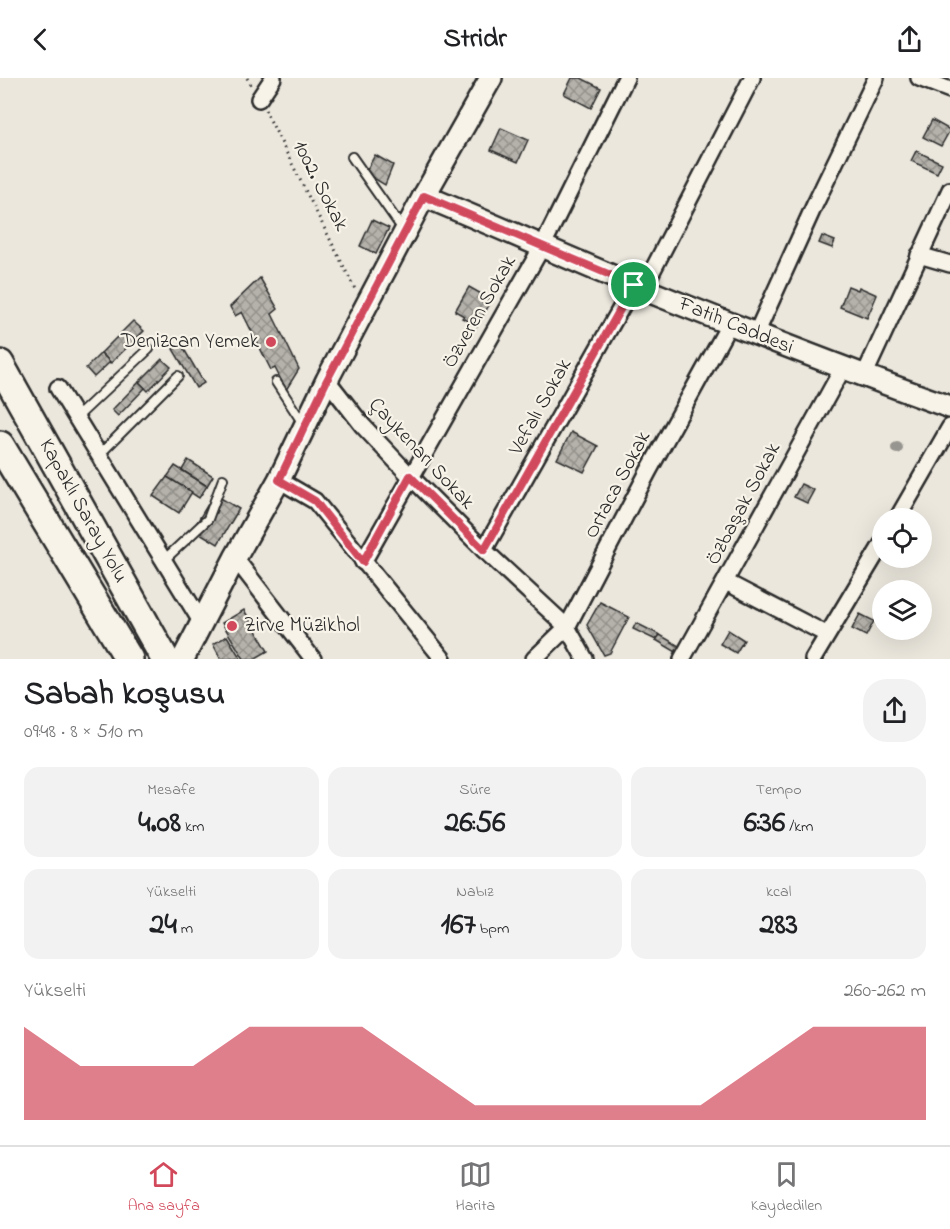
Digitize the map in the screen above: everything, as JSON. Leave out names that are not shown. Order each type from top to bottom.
[{"type":"highway","name":"Kapaklı Saray Yolu","points":[[0,364],[165,659]]},
{"type":"highway","name":"Kapaklı Saray Yolu","points":[[0,446],[129,659]]},
{"type":"street","points":[[259,99],[273,78]]},
{"type":"street","points":[[190,651],[202,622],[279,480],[327,380],[424,196],[491,78]]},
{"type":"street","name":"Özveren Sokak","points":[[363,562],[543,245],[626,78]]},
{"type":"street","name":"Vefalı Sokak","points":[[484,550],[639,287],[752,78]]},
{"type":"street","points":[[756,334],[876,78]]},
{"type":"street","points":[[919,78],[950,90]]},
{"type":"street","points":[[864,376],[950,190]]},
{"type":"street","name":"Fatih Caddesi","points":[[424,196],[756,334],[950,407]]},
{"type":"street","points":[[919,255],[950,264]]},
{"type":"street","name":"Ortaca Sokak","points":[[534,659],[567,627],[648,472],[730,323]]},
{"type":"street","name":"Özbaşak Sokak","points":[[682,659],[843,368]]},
{"type":"street","name":"Çaykenarı Sokak","points":[[327,380],[363,426],[410,476],[484,550],[567,627],[585,659]]},
{"type":"street","points":[[58,388],[202,622]]},
{"type":"street","points":[[903,508],[950,428]]},
{"type":"street","points":[[279,480],[315,501],[442,659]]},
{"type":"street","points":[[235,558],[313,659]]},
{"type":"street","points":[[813,659],[872,560]]},
{"type":"street","points":[[726,582],[826,634]]},
{"type":"lane","points":[[352,158],[405,232]]},
{"type":"lane","points":[[76,418],[149,348]]},
{"type":"lane","points":[[99,455],[178,376]]},
{"type":"lane","points":[[276,382],[305,426]]},
{"type":"lane","points":[[164,560],[208,519],[223,479]]},
{"type":"path","name":"1002. Sokak","points":[[247,78],[343,263],[364,310]]},
{"type":"building","points":[[572,78],[581,78],[601,88],[591,108],[564,94]]},
{"type":"building","points":[[932,120],[950,130],[941,146],[923,137]]},
{"type":"building","points":[[501,128],[528,140],[518,162],[491,150]]},
{"type":"building","points":[[916,151],[942,163],[937,173],[911,161]]},
{"type":"building","points":[[375,155],[393,165],[385,185],[365,173]]},
{"type":"building","points":[[372,220],[389,228],[376,254],[360,246]]},
{"type":"building","points":[[822,236],[835,241],[832,248],[819,243]]},
{"type":"building","name":"Denizcan Yemek","points":[[260,278],[278,309],[272,314],[299,369],[286,390],[275,368],[271,370],[242,312],[235,316],[230,307]]},
{"type":"building","points":[[848,286],[858,290],[859,287],[877,295],[867,318],[840,307]]},
{"type":"building","points":[[469,287],[492,300],[477,326],[462,318],[464,316],[455,311]]},
{"type":"building","points":[[133,321],[144,331],[111,363],[101,353]]},
{"type":"building","points":[[181,344],[204,383],[196,388],[173,349]]},
{"type":"building","points":[[101,353],[110,362],[94,377],[86,368]]},
{"type":"building","points":[[162,359],[171,367],[148,391],[139,382]]},
{"type":"building","points":[[139,382],[145,388],[118,416],[112,410]]},
{"type":"building","points":[[571,432],[598,446],[584,472],[557,459]]},
{"type":"building","points":[[188,460],[213,476],[207,486],[182,470]]},
{"type":"building","points":[[175,466],[207,486],[199,498],[167,477]]},
{"type":"building","points":[[167,477],[192,492],[179,513],[153,496]]},
{"type":"building","points":[[801,484],[814,490],[807,503],[794,497]]},
{"type":"building","points":[[214,494],[239,509],[218,544],[193,529]]},
{"type":"building","points":[[600,602],[629,617],[610,653],[604,655],[587,625]]},
{"type":"building","points":[[244,610],[268,651],[254,659],[244,659],[222,623]]},
{"type":"building","points":[[860,614],[872,620],[866,636],[852,629]]},
{"type":"building","points":[[636,623],[660,635],[656,640],[633,629]]},
{"type":"building","points":[[728,630],[744,640],[736,653],[720,644]]},
{"type":"building","points":[[660,635],[679,646],[676,652],[656,640]]},
{"type":"building","points":[[227,636],[241,659],[221,659],[213,644]]},
{"type":"place","name":"Denizcan Yemek","points":[[271,342]]},
{"type":"place","name":"Zirve Müzikhol","points":[[232,626]]},
{"type":"route","points":[[424,196],[634,285],[484,550],[410,476],[363,562],[315,501],[279,480],[327,380],[424,196]]}]
